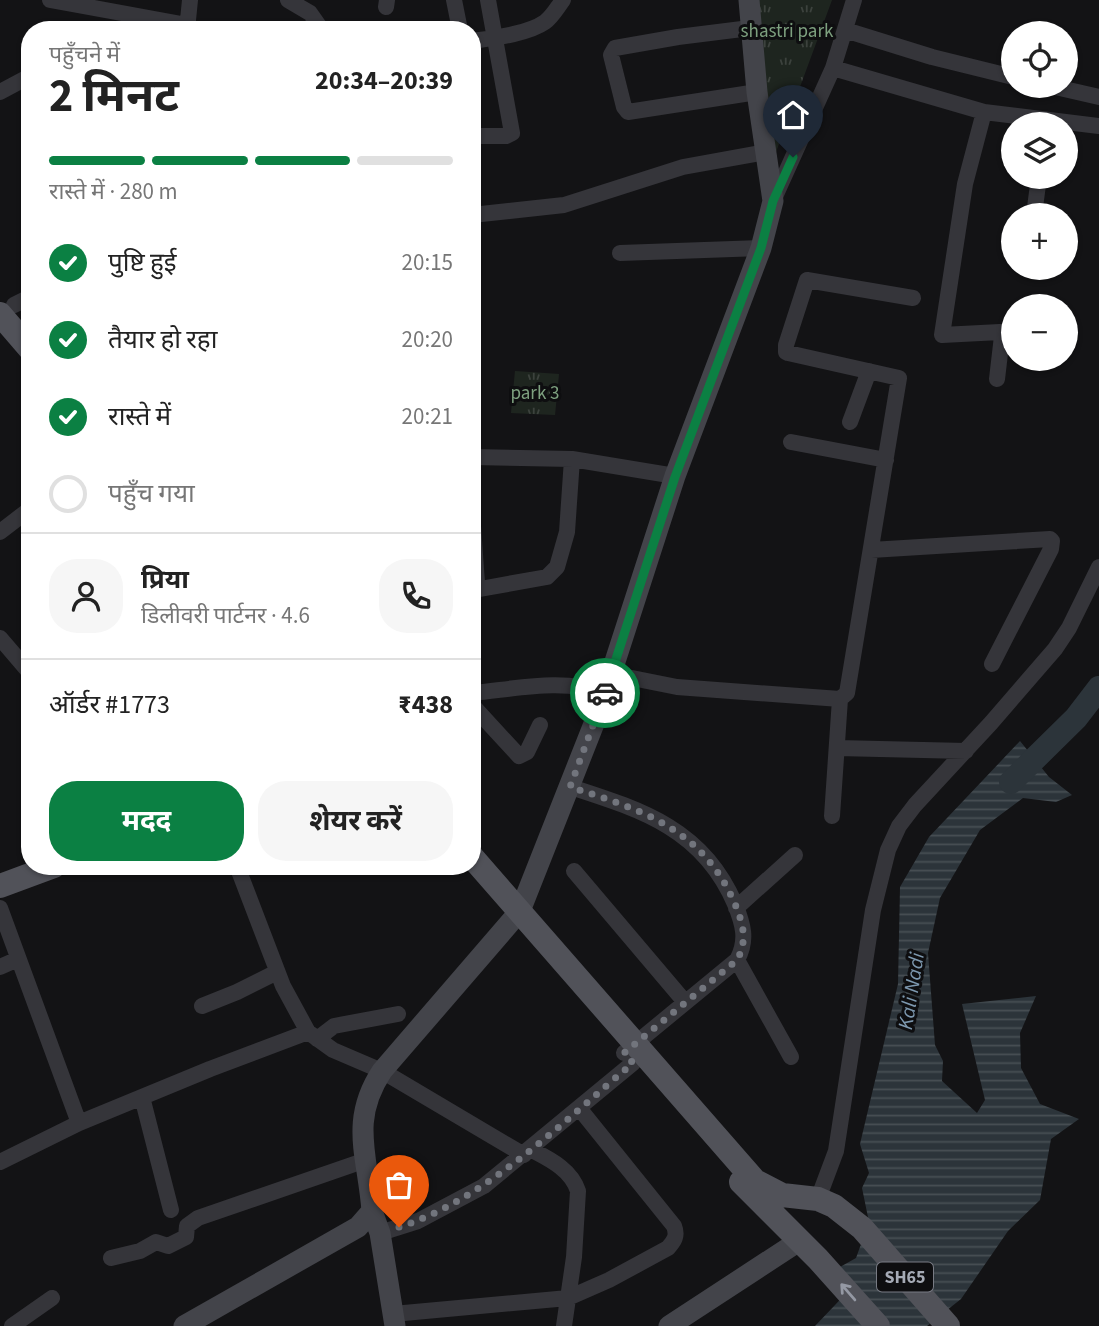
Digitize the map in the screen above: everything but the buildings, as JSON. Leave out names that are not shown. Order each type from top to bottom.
[{"type":"main road","points":[[7,310],[21,334]]},
{"type":"main road","points":[[0,330],[21,354]]},
{"type":"main road","name":"SH65","points":[[481,869],[630,1053],[755,1199],[818,1259],[878,1326]]},
{"type":"main road","points":[[0,886],[30,875]]},
{"type":"main road","name":"SH65","points":[[474,875],[517,916]]},
{"type":"main road","name":"SH65","points":[[630,1053],[755,1181],[782,1195],[818,1199],[834,1206],[862,1228],[948,1326]]},
{"type":"street","points":[[50,0],[157,21]]},
{"type":"street","points":[[188,21],[190,0]]},
{"type":"street","points":[[288,0],[310,13],[316,21]]},
{"type":"street","points":[[454,0],[458,21]]},
{"type":"street","points":[[481,136],[506,136],[512,133],[488,0]]},
{"type":"street","points":[[481,40],[539,26],[552,15],[562,0]]},
{"type":"street","points":[[749,0],[757,92],[773,201]]},
{"type":"street","points":[[579,1108],[674,1226],[677,1233],[674,1241],[660,1253],[568,1298],[394,1320],[380,1233],[372,1211],[362,1130],[365,1107],[372,1087],[382,1071],[517,916],[570,787],[608,684],[675,477],[761,248],[773,201],[833,68],[854,0]]},
{"type":"street","points":[[750,28],[615,48],[611,55],[624,107],[628,113],[757,92]]},
{"type":"street","points":[[845,30],[932,57],[1001,74]]},
{"type":"street","points":[[833,68],[1001,115]]},
{"type":"street","points":[[0,92],[21,81]]},
{"type":"street","points":[[1078,92],[1099,97]]},
{"type":"street","points":[[984,112],[965,184],[942,335],[1000,332],[1002,336],[997,379]]},
{"type":"street","points":[[1078,125],[1099,126]]},
{"type":"street","points":[[481,214],[564,205],[684,167],[766,152]]},
{"type":"street","points":[[620,253],[761,248]]},
{"type":"street","points":[[832,816],[840,699],[849,689],[899,378],[786,352],[786,345],[807,280],[913,298]]},
{"type":"street","points":[[850,422],[869,370]]},
{"type":"street","points":[[791,442],[886,460]]},
{"type":"street","points":[[481,457],[572,459],[675,477]]},
{"type":"street","points":[[481,589],[547,577],[557,568],[567,532],[572,459]]},
{"type":"street","points":[[0,532],[21,516]]},
{"type":"street","points":[[871,550],[1050,539],[1051,549],[992,664]]},
{"type":"street","points":[[818,1199],[836,1151],[873,909],[888,850],[899,826],[915,805],[1055,649],[1069,628],[1099,567]]},
{"type":"street","points":[[0,638],[21,662]]},
{"type":"street","points":[[481,692],[608,684],[840,699]]},
{"type":"street","points":[[481,715],[519,756],[527,752],[540,725]]},
{"type":"street","points":[[837,748],[966,751]]},
{"type":"street","points":[[380,1233],[418,1221],[484,1186],[579,1108],[630,1053],[685,1002],[737,960],[743,948],[745,935],[736,908],[717,870],[698,849],[669,826],[639,810],[570,787]]},
{"type":"street","points":[[736,908],[794,855]]},
{"type":"street","points":[[574,871],[685,1002]]},
{"type":"street","points":[[240,875],[277,972],[313,1036],[333,1050],[382,1071],[527,1152],[560,1166],[576,1184],[578,1191],[574,1257],[564,1326]]},
{"type":"street","points":[[0,908],[79,1123]]},
{"type":"street","points":[[0,967],[19,959]]},
{"type":"street","points":[[737,960],[791,1057]]},
{"type":"street","points":[[202,1006],[277,972]]},
{"type":"street","points":[[0,1163],[79,1123],[142,1097],[334,1026],[398,1014]]},
{"type":"street","points":[[142,1097],[171,1210]]},
{"type":"street","points":[[111,1258],[140,1251],[156,1242],[168,1246],[186,1237],[187,1226],[193,1221],[366,1160]]},
{"type":"street","points":[[184,1326],[358,1227],[372,1211]]},
{"type":"street","points":[[669,1326],[799,1241]]},
{"type":"street","points":[[12,1326],[52,1298]]},
{"type":"green space","name":"shastri park","points":[[754,0],[832,0],[769,171]]},
{"type":"green space","name":"park 3","points":[[515,371],[559,374],[555,415],[511,413]]},
{"type":"water","points":[[1020,741],[1049,777],[1072,795],[1056,802],[1023,798],[980,830],[940,898],[928,953],[935,1045],[943,1061],[942,1081],[977,1113],[985,1100],[962,1004],[1036,996],[1020,1033],[1021,1068],[1040,1104],[1079,1119],[1051,1139],[1040,1200],[1008,1231],[961,1299],[927,1326],[815,1326],[855,1284],[840,1267],[856,1258],[869,1222],[862,1188],[869,1173],[860,1144],[898,984],[900,887],[929,837]]},
{"type":"waterway","name":"Kali Nadi","points":[[1011,782],[1076,718],[1099,688]]},
{"type":"way so far","points":[[399,1227],[418,1221],[484,1186],[524,1154],[633,1063],[624,1053],[737,960],[743,948],[745,935],[742,921],[731,895],[717,870],[698,849],[669,826],[639,810],[570,787],[605,693]]},
{"type":"route","points":[[605,693],[675,477],[761,248],[773,201],[793,157]]}]
